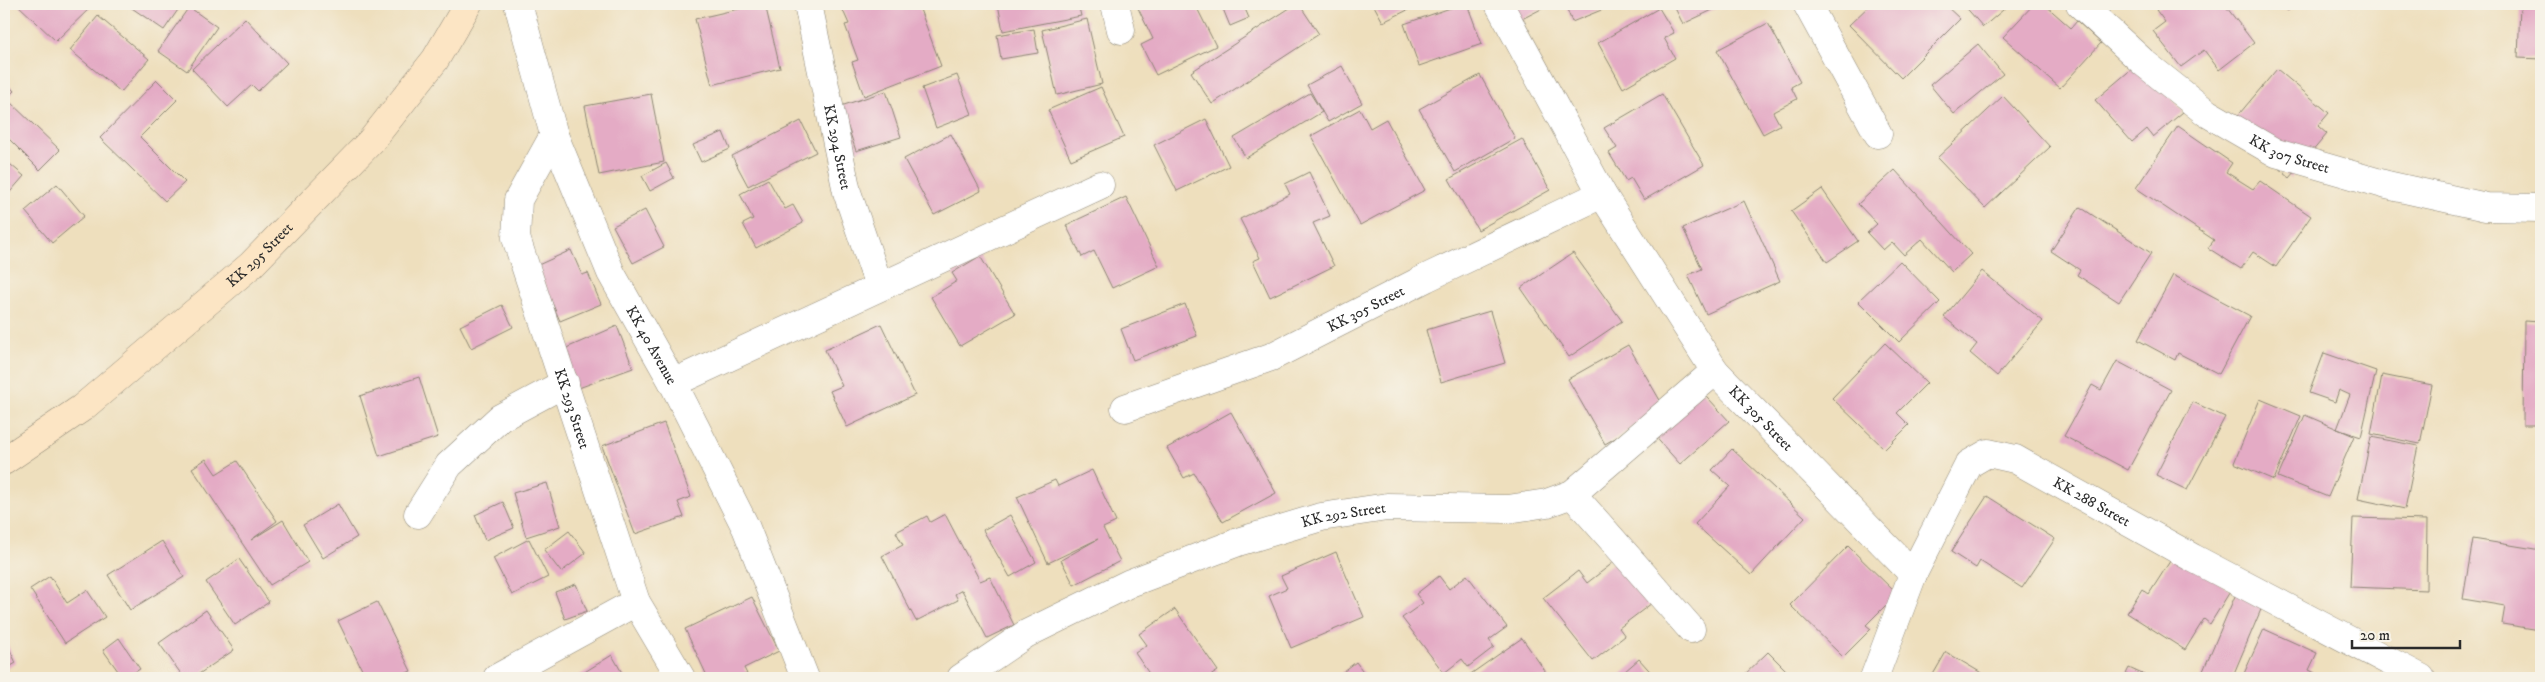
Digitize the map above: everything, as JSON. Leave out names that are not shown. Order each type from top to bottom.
[{"type":"main road","name":"KK 295 Street","points":[[4,461],[82,408],[251,265],[371,141],[435,60],[468,4]]},
{"type":"street","name":"KK 40 Avenue","points":[[518,4],[554,135],[610,273],[673,383],[746,528],[806,678]]},
{"type":"street","name":"KK 294 Street","points":[[808,4],[847,192],[879,286]]},
{"type":"street","points":[[1115,4],[1121,30]]},
{"type":"street","name":"KK 305 Street","points":[[1499,4],[1602,194],[1716,372],[1914,574]]},
{"type":"street","points":[[1807,4],[1878,134]]},
{"type":"street","name":"KK 307 Street","points":[[2080,4],[2144,63],[2207,113],[2276,153],[2387,185],[2486,207],[2541,208]]},
{"type":"street","name":"KK 293 Street","points":[[554,135],[518,200],[516,238],[636,602],[681,678]]},
{"type":"street","points":[[673,383],[1100,185]]},
{"type":"street","name":"KK 305 Street","points":[[1125,408],[1271,357],[1426,278],[1602,194]]},
{"type":"street","name":"KK 292 Street","points":[[961,678],[1026,634],[1130,583],[1241,542],[1321,517],[1387,507],[1508,509],[1547,503],[1572,494],[1716,372]]},
{"type":"street","points":[[418,514],[449,465],[500,418],[565,383]]},
{"type":"street","name":"KK 288 Street","points":[[1874,678],[1914,574],[1968,464],[1988,454],[2015,459],[2193,558],[2421,678]]},
{"type":"street","points":[[1572,494],[1691,630]]},
{"type":"street","points":[[497,678],[636,602]]},
{"type":"building","points":[[17,4],[94,4],[56,41]]},
{"type":"building","points":[[126,4],[182,4],[164,30]]},
{"type":"building","points":[[765,4],[780,68],[712,85],[695,19]]},
{"type":"building","points":[[847,4],[918,4],[941,66],[864,96],[852,62],[858,60],[845,25],[849,24],[841,6]]},
{"type":"building","points":[[998,4],[1078,4],[1081,16],[1003,31]]},
{"type":"building","points":[[1147,4],[1195,4],[1216,46],[1156,75],[1141,45],[1153,39],[1138,8]]},
{"type":"building","points":[[1221,4],[1243,4],[1249,18],[1230,26]]},
{"type":"building","points":[[1296,4],[1299,4],[1319,34],[1212,104],[1191,72]]},
{"type":"building","points":[[1373,4],[1420,4],[1383,22]]},
{"type":"building","points":[[1462,4],[1467,4],[1482,44],[1419,66],[1404,24]]},
{"type":"building","points":[[1512,4],[1545,4],[1547,6],[1520,20]]},
{"type":"building","points":[[1565,4],[1616,4],[1572,22]]},
{"type":"building","points":[[1673,4],[1725,4],[1683,24]]},
{"type":"building","points":[[1871,4],[1944,4],[1960,19],[1901,78],[1849,25]]},
{"type":"building","points":[[1963,4],[2010,4],[1983,27]]},
{"type":"building","points":[[2034,4],[2044,4],[2071,28],[2077,21],[2101,43],[2060,88],[2003,37]]},
{"type":"building","points":[[2164,4],[2188,4],[2191,8],[2196,4],[2224,4],[2254,43],[2219,70],[2204,50],[2181,67],[2153,31],[2165,22],[2156,10]]},
{"type":"building","points":[[2279,4],[2294,4],[2288,11]]},
{"type":"building","points":[[2520,4],[2541,4],[2541,59],[2518,58]]},
{"type":"building","points":[[189,7],[217,27],[187,71],[158,51]]},
{"type":"building","points":[[1659,8],[1674,33],[1664,38],[1675,58],[1623,88],[1598,43]]},
{"type":"building","points":[[98,16],[149,59],[121,92],[70,50]]},
{"type":"building","points":[[245,18],[287,63],[258,91],[252,85],[228,107],[192,69]]},
{"type":"building","points":[[1087,19],[1102,84],[1057,95],[1042,30]]},
{"type":"building","points":[[1768,23],[1800,82],[1791,87],[1797,99],[1773,112],[1780,125],[1763,134],[1717,50]]},
{"type":"building","points":[[1034,29],[1038,53],[1001,59],[997,35]]},
{"type":"building","points":[[1978,44],[2003,74],[1954,114],[1930,85]]},
{"type":"building","points":[[2140,62],[2183,112],[2153,137],[2147,129],[2132,142],[2095,100]]},
{"type":"building","points":[[1342,66],[1362,103],[1328,122],[1307,85]]},
{"type":"building","points":[[2277,69],[2329,113],[2318,126],[2327,134],[2290,178],[2229,126]]},
{"type":"building","points":[[957,75],[972,114],[936,128],[922,88]]},
{"type":"building","points":[[1480,75],[1515,138],[1455,172],[1419,109]]},
{"type":"building","points":[[4,80],[14,91],[4,100]]},
{"type":"building","points":[[157,80],[177,100],[140,137],[185,182],[165,201],[100,138]]},
{"type":"building","points":[[1101,87],[1124,137],[1071,160],[1048,110]]},
{"type":"building","points":[[886,91],[901,137],[856,151],[841,106]]},
{"type":"building","points":[[1310,93],[1322,112],[1246,158],[1234,138]]},
{"type":"building","points":[[651,94],[664,162],[599,175],[585,106]]},
{"type":"building","points":[[1662,94],[1704,165],[1644,200],[1631,178],[1626,181],[1609,153],[1617,148],[1604,128]]},
{"type":"building","points":[[2003,96],[2050,147],[1985,208],[1937,158]]},
{"type":"building","points":[[9,101],[60,150],[40,170],[4,134],[4,106]]},
{"type":"building","points":[[1360,109],[1370,128],[1386,119],[1425,190],[1360,225],[1311,136]]},
{"type":"building","points":[[1206,119],[1229,166],[1177,191],[1154,145]]},
{"type":"building","points":[[801,121],[816,152],[748,186],[732,156]]},
{"type":"building","points":[[2178,126],[2232,163],[2226,172],[2253,189],[2260,181],[2311,216],[2276,267],[2253,252],[2241,269],[2208,248],[2214,240],[2136,188]]},
{"type":"building","points":[[723,132],[730,149],[701,162],[693,145]]},
{"type":"building","points":[[951,134],[981,191],[934,215],[904,159]]},
{"type":"building","points":[[1522,139],[1550,190],[1478,230],[1449,179]]},
{"type":"building","points":[[4,159],[24,176],[4,199]]},
{"type":"building","points":[[666,163],[674,178],[650,191],[642,176]]},
{"type":"building","points":[[1895,170],[1971,254],[1952,272],[1922,239],[1904,255],[1892,242],[1883,250],[1867,233],[1877,224],[1858,204]]},
{"type":"building","points":[[1309,172],[1330,216],[1313,223],[1334,266],[1270,297],[1253,261],[1260,258],[1240,219],[1290,194],[1285,184]]},
{"type":"building","points":[[768,179],[785,209],[793,205],[803,223],[756,248],[743,224],[753,219],[740,194]]},
{"type":"building","points":[[57,184],[84,216],[52,243],[25,211]]},
{"type":"building","points":[[1822,189],[1858,241],[1827,262],[1791,211]]},
{"type":"building","points":[[1126,197],[1159,266],[1112,288],[1094,251],[1082,257],[1066,225]]},
{"type":"building","points":[[1744,201],[1780,281],[1706,314],[1688,275],[1702,269],[1683,228]]},
{"type":"building","points":[[2080,207],[2151,253],[2119,302],[2077,275],[2080,270],[2051,251]]},
{"type":"building","points":[[645,210],[664,247],[633,263],[613,226]]},
{"type":"building","points":[[571,250],[582,275],[588,273],[601,304],[560,321],[536,266]]},
{"type":"building","points":[[1573,253],[1622,321],[1569,357],[1521,288]]},
{"type":"building","points":[[980,256],[1015,314],[960,346],[931,297],[957,281],[952,273]]},
{"type":"building","points":[[1900,261],[1940,302],[1899,342],[1858,301]]},
{"type":"building","points":[[1982,271],[2043,321],[1997,376],[1970,353],[1977,344],[1944,317]]},
{"type":"building","points":[[2173,275],[2250,316],[2219,374],[2178,353],[2175,360],[2138,340]]},
{"type":"building","points":[[1185,304],[1197,336],[1133,360],[1121,329]]},
{"type":"building","points":[[502,305],[513,327],[471,348],[460,326]]},
{"type":"building","points":[[1490,311],[1505,363],[1441,382],[1426,330]]},
{"type":"building","points":[[2524,321],[2541,322],[2541,425],[2523,425]]},
{"type":"building","points":[[881,324],[915,395],[847,427],[830,391],[842,386],[825,350]]},
{"type":"building","points":[[617,326],[633,368],[576,389],[564,349]]},
{"type":"building","points":[[1885,343],[1927,383],[1897,413],[1909,425],[1885,449],[1832,398]]},
{"type":"building","points":[[1628,345],[1665,409],[1605,444],[1568,379]]},
{"type":"building","points":[[2324,353],[2376,371],[2361,437],[2337,429],[2350,395],[2339,390],[2335,402],[2309,393]]},
{"type":"building","points":[[2117,361],[2171,390],[2128,470],[2064,436],[2092,385],[2101,390]]},
{"type":"building","points":[[2382,375],[2432,385],[2420,444],[2371,434]]},
{"type":"building","points":[[419,377],[438,437],[379,456],[360,396]]},
{"type":"building","points":[[1699,388],[1729,421],[1680,464],[1650,431]]},
{"type":"building","points":[[2260,399],[2301,416],[2274,480],[2234,463]]},
{"type":"building","points":[[2193,402],[2225,417],[2187,490],[2156,475]]},
{"type":"building","points":[[1231,412],[1276,493],[1223,522],[1194,473],[1184,478],[1167,448]]},
{"type":"building","points":[[2305,415],[2354,436],[2328,497],[2278,477]]},
{"type":"building","points":[[664,423],[691,497],[678,502],[684,517],[635,534],[602,446]]},
{"type":"building","points":[[2371,437],[2418,446],[2405,509],[2358,499]]},
{"type":"building","points":[[1732,449],[1805,517],[1751,575],[1695,524],[1730,486],[1712,470]]},
{"type":"building","points":[[206,459],[216,474],[237,461],[277,521],[251,540],[283,520],[308,562],[270,585],[192,468]]},
{"type":"building","points":[[1092,470],[1116,522],[1103,528],[1120,561],[1074,585],[1061,560],[1098,539],[1048,563],[1017,497],[1055,480],[1058,486]]},
{"type":"building","points":[[547,483],[560,526],[526,537],[513,493]]},
{"type":"building","points":[[1987,496],[2055,539],[2022,588],[1980,561],[1976,568],[1951,552]]},
{"type":"building","points":[[503,502],[514,528],[485,540],[475,515]]},
{"type":"building","points":[[338,504],[357,537],[323,558],[303,525]]},
{"type":"building","points":[[945,514],[980,581],[990,577],[1014,625],[987,638],[962,590],[955,594],[958,600],[916,621],[882,556],[903,545],[896,532],[927,516],[930,522]]},
{"type":"building","points":[[1010,515],[1036,562],[1010,577],[983,530]]},
{"type":"building","points":[[2353,518],[2427,520],[2426,590],[2350,587]]},
{"type":"building","points":[[569,531],[586,553],[561,572],[544,550]]},
{"type":"building","points":[[529,539],[548,577],[512,595],[493,558]]},
{"type":"building","points":[[2473,539],[2541,550],[2540,630],[2502,624],[2505,606],[2463,599]]},
{"type":"building","points":[[162,541],[184,577],[130,610],[108,575]]},
{"type":"building","points":[[1848,546],[1897,594],[1866,625],[1871,629],[1843,657],[1790,605]]},
{"type":"building","points":[[1336,552],[1364,617],[1291,648],[1269,596],[1287,588],[1281,576]]},
{"type":"building","points":[[2174,555],[2231,590],[2210,624],[2204,619],[2185,650],[2127,613],[2142,589],[2149,594]]},
{"type":"building","points":[[239,559],[269,602],[235,625],[206,582]]},
{"type":"building","points":[[1618,559],[1652,603],[1619,628],[1625,636],[1593,661],[1543,598],[1578,571],[1587,583]]},
{"type":"building","points":[[1467,575],[1507,627],[1489,640],[1494,647],[1468,667],[1462,659],[1444,673],[1402,618],[1423,603],[1416,594],[1439,576],[1449,589]]},
{"type":"building","points":[[50,576],[67,603],[87,590],[105,617],[65,643],[30,589]]},
{"type":"building","points":[[576,584],[587,611],[565,619],[555,592]]},
{"type":"building","points":[[2238,589],[2265,600],[2232,678],[2200,678]]},
{"type":"building","points":[[752,597],[779,651],[744,668],[747,674],[738,678],[708,678],[685,629]]},
{"type":"building","points":[[377,602],[411,671],[395,678],[366,678],[338,621]]},
{"type":"building","points":[[1175,609],[1218,671],[1207,678],[1152,678],[1135,653],[1147,645],[1139,634]]},
{"type":"building","points":[[206,610],[234,650],[193,678],[184,678],[159,643]]},
{"type":"building","points":[[2264,629],[2317,653],[2309,670],[2315,673],[2313,678],[2242,678]]},
{"type":"building","points":[[4,637],[16,663],[4,670]]},
{"type":"building","points":[[119,638],[140,669],[125,678],[123,678],[103,650]]},
{"type":"building","points":[[1522,638],[1550,678],[1465,678]]},
{"type":"building","points":[[1768,652],[1794,678],[1741,678]]},
{"type":"building","points":[[1946,652],[1990,678],[1931,678]]},
{"type":"building","points":[[612,655],[625,678],[575,678]]},
{"type":"building","points":[[1639,659],[1656,678],[1617,678]]},
{"type":"building","points":[[1356,662],[1368,678],[1335,678]]},
{"type":"building","points":[[2129,668],[2151,678],[2124,678]]}]
